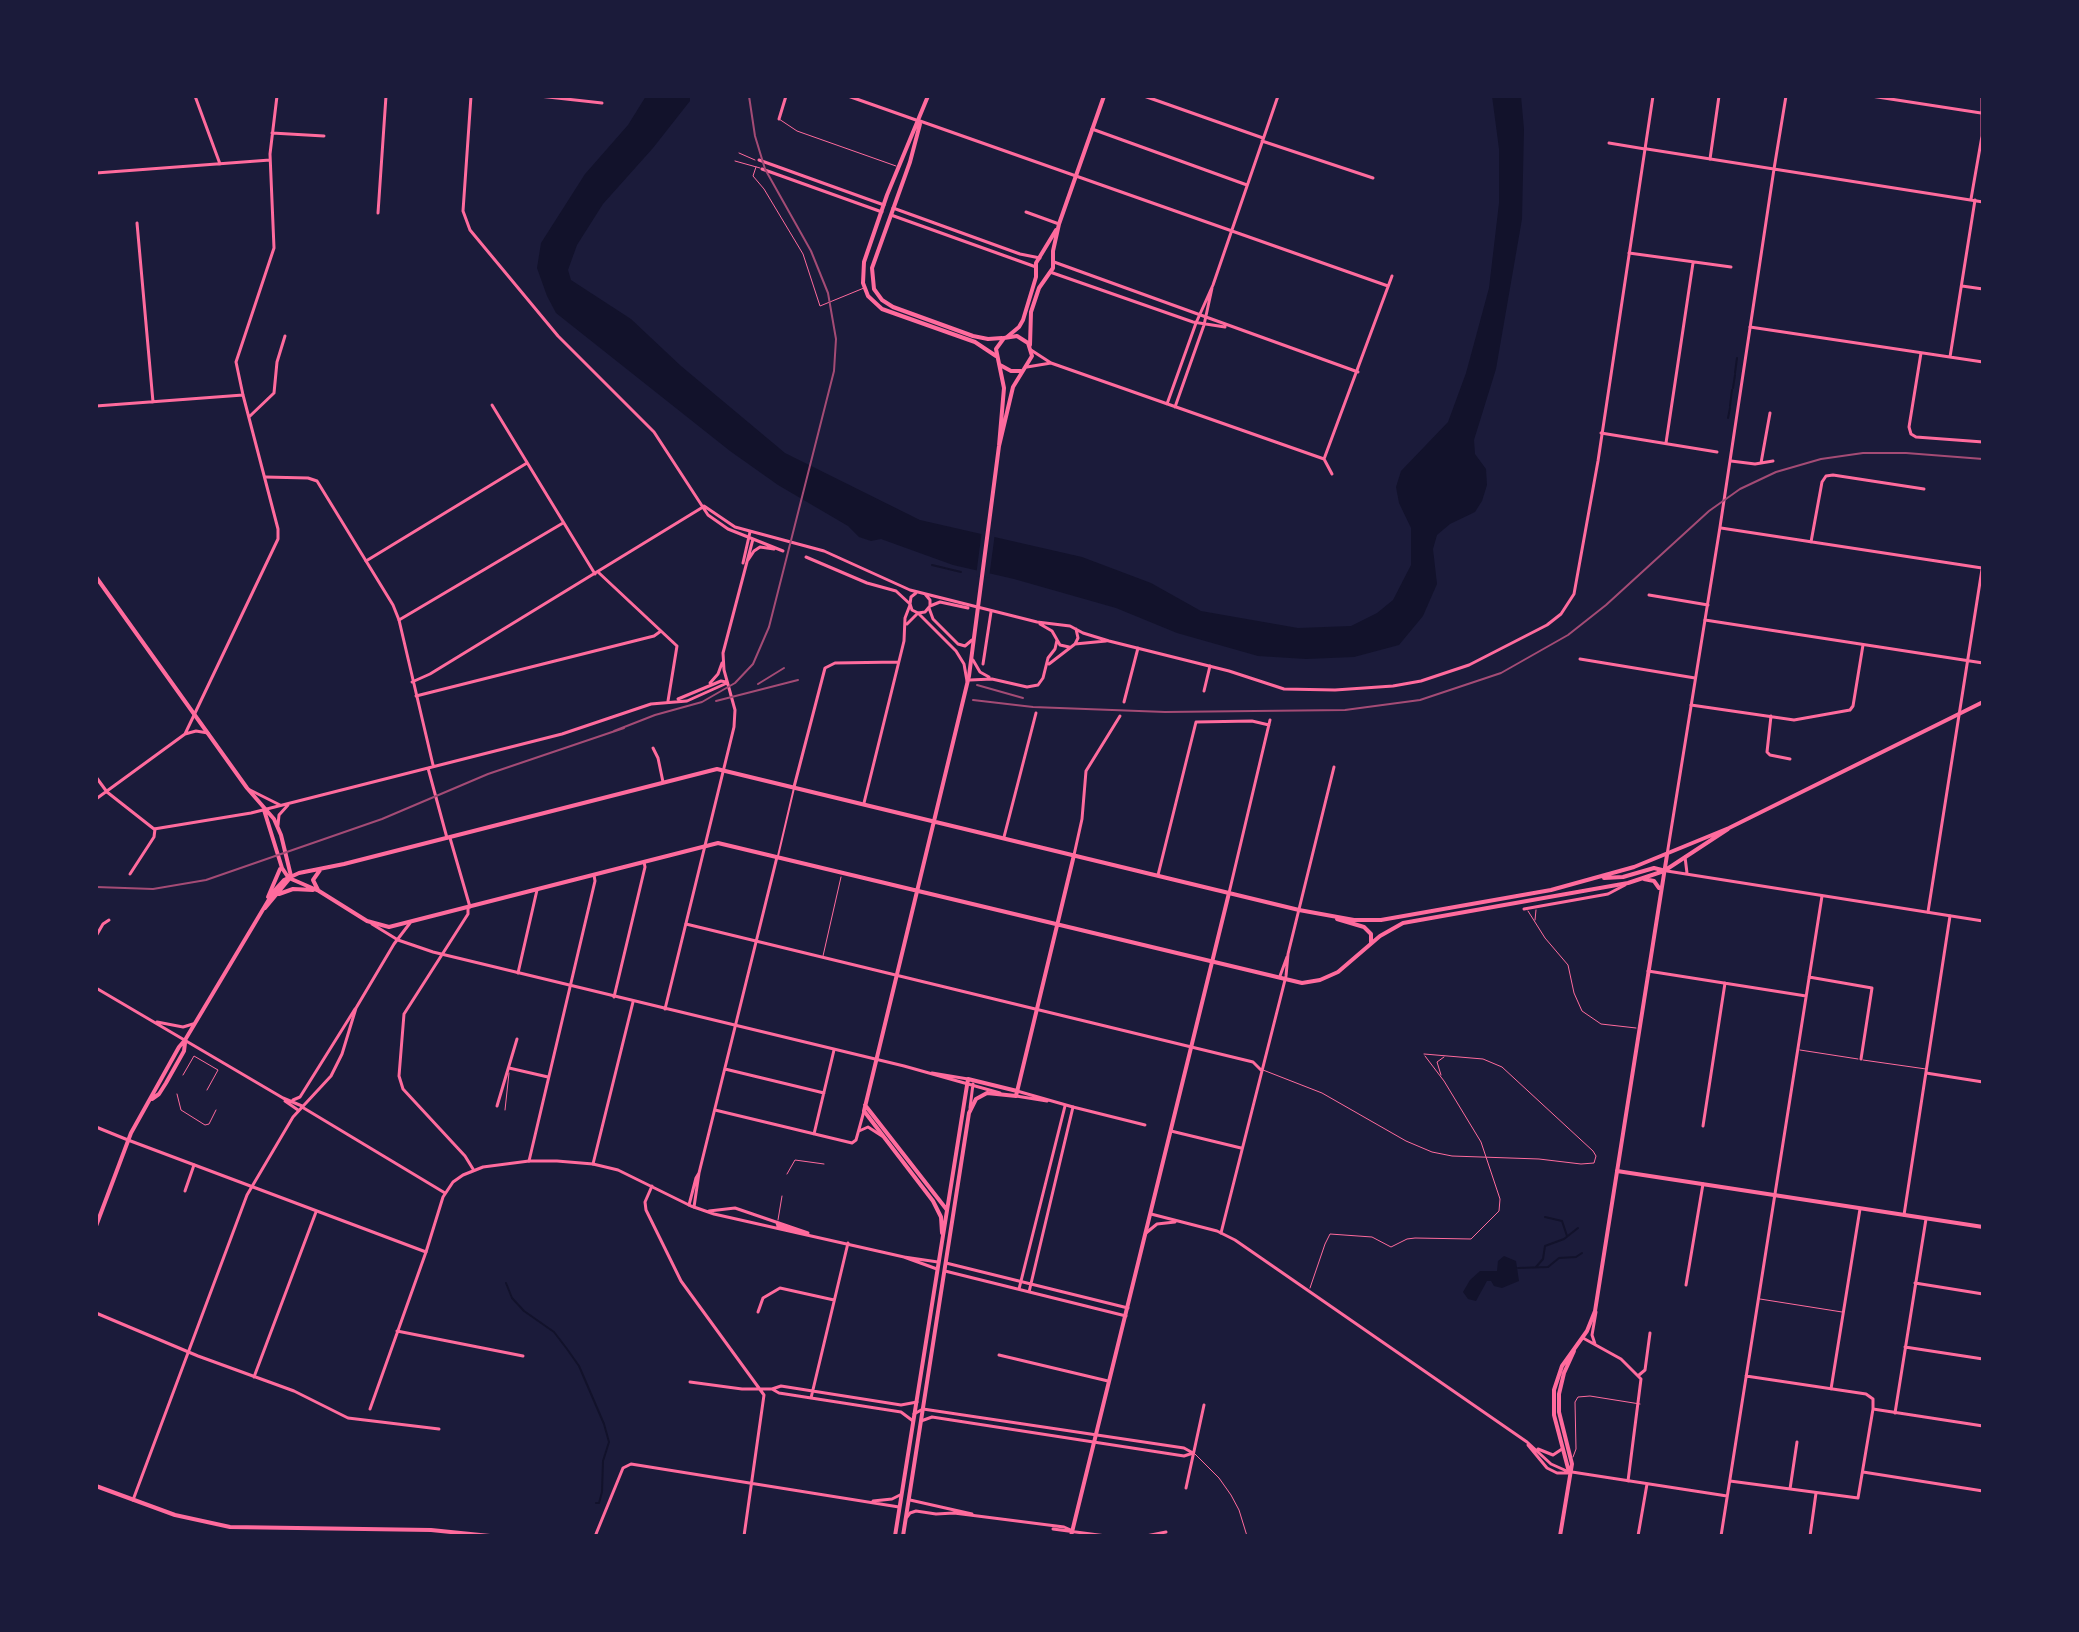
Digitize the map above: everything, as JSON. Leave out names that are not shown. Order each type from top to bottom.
[{"type":"main road","points":[[928,96],[862,269],[865,291],[875,304],[885,310],[975,342],[996,356]]},
{"type":"main road","points":[[955,1202],[947,1209],[940,1208],[933,1201],[864,1108],[968,683],[1004,388],[996,356],[997,346],[1023,320],[1035,282],[1036,268],[1059,224],[1104,96]]},
{"type":"main road","points":[[920,121],[918,135],[872,268],[873,288],[880,298],[893,307],[978,337],[1020,337],[1030,347]]},
{"type":"main road","points":[[884,205],[893,208]]},
{"type":"main road","points":[[882,212],[891,215]]},
{"type":"main road","points":[[999,446],[1013,387],[1031,359],[1031,312],[1039,288],[1050,272],[1059,224]]},
{"type":"main road","points":[[1040,258],[1053,262]]},
{"type":"main road","points":[[1036,268],[1050,272]]},
{"type":"main road","points":[[865,291],[873,288]]},
{"type":"main road","points":[[1000,365],[1011,371],[1024,368]]},
{"type":"main road","points":[[96,578],[264,810],[281,868],[290,877],[371,923],[390,927],[705,846],[728,845],[1282,979],[1308,982],[1326,978],[1343,968],[1371,943],[1397,926],[1417,919],[1642,879],[1664,871],[1729,828]]},
{"type":"main road","points":[[264,907],[277,887],[290,877],[717,769],[1299,910],[1381,920],[1551,890],[1600,878],[1667,855],[1729,828],[1983,702]]},
{"type":"main road","points":[[261,913],[290,877],[278,825],[264,810]]},
{"type":"main road","points":[[1016,1093],[1074,855]]},
{"type":"main road","points":[[1569,1472],[1554,1415],[1553,1393],[1562,1366],[1583,1338],[1595,1309],[1667,855]]},
{"type":"main road","points":[[96,1226],[128,1140],[179,1047],[261,913],[281,868]]},
{"type":"main road","points":[[319,891],[313,881],[316,873],[323,868]]},
{"type":"main road","points":[[1600,878],[1623,877],[1654,868],[1664,871]]},
{"type":"main road","points":[[1642,879],[1654,881],[1661,891]]},
{"type":"main road","points":[[275,896],[295,889],[319,891]]},
{"type":"main road","points":[[1072,1533],[1229,893]]},
{"type":"main road","points":[[1331,916],[1362,926],[1370,933],[1371,943]]},
{"type":"main road","points":[[895,1536],[959,1131],[971,1083],[1016,1093]]},
{"type":"main road","points":[[903,1536],[969,1113],[980,1096],[1016,1093]]},
{"type":"main road","points":[[864,1108],[947,1209],[952,1225]]},
{"type":"main road","points":[[959,1131],[966,1132]]},
{"type":"main road","points":[[1617,1171],[1983,1227]]},
{"type":"main road","points":[[932,1191],[942,1196],[950,1187]]},
{"type":"main road","points":[[933,1201],[942,1219],[942,1233]]},
{"type":"main road","points":[[938,1262],[946,1263]]},
{"type":"main road","points":[[937,1269],[945,1271]]},
{"type":"main road","points":[[1560,1536],[1571,1459],[1558,1398],[1564,1373],[1577,1346]]},
{"type":"main road","points":[[96,1486],[175,1515],[230,1527],[431,1530],[490,1536]]},
{"type":"main road","points":[[900,1507],[909,1500]]},
{"type":"street","points":[[195,96],[220,164]]},
{"type":"street","points":[[185,734],[278,539],[237,368],[237,354],[274,248],[270,160],[277,96]]},
{"type":"street","points":[[378,213],[386,96]]},
{"type":"street","points":[[471,96],[463,211],[470,230],[539,315],[654,432],[708,515],[750,538],[782,550],[756,549],[742,571]]},
{"type":"street","points":[[539,96],[602,103]]},
{"type":"street","points":[[779,119],[786,96]]},
{"type":"street","points":[[848,96],[1388,286]]},
{"type":"street","points":[[1144,96],[1373,178]]},
{"type":"street","points":[[1175,407],[1278,96]]},
{"type":"street","points":[[704,506],[726,522],[824,551],[895,585],[991,612],[1076,629],[1109,641],[1296,690],[1363,690],[1421,681],[1481,661],[1541,629],[1561,614],[1576,588],[1653,96]]},
{"type":"street","points":[[1710,159],[1719,96]]},
{"type":"street","points":[[1667,855],[1786,96]]},
{"type":"street","points":[[1871,96],[1981,113]]},
{"type":"street","points":[[1950,357],[1982,136],[1982,96]]},
{"type":"street","points":[[1092,129],[1247,185]]},
{"type":"street","points":[[272,133],[324,136]]},
{"type":"street","points":[[1609,143],[1983,202]]},
{"type":"street","points":[[96,173],[270,160]]},
{"type":"street","points":[[759,160],[884,205]]},
{"type":"street","points":[[762,169],[882,212]]},
{"type":"street","points":[[893,208],[1040,258]]},
{"type":"street","points":[[1026,212],[1059,224]]},
{"type":"street","points":[[891,215],[1036,268]]},
{"type":"street","points":[[137,223],[153,402]]},
{"type":"street","points":[[948,235],[950,228]]},
{"type":"street","points":[[969,243],[971,235]]},
{"type":"street","points":[[1010,257],[1012,250]]},
{"type":"street","points":[[1629,253],[1731,267]]},
{"type":"street","points":[[1053,262],[1358,372]]},
{"type":"street","points":[[1666,443],[1693,263]]},
{"type":"street","points":[[1050,272],[1196,323],[1228,327]]},
{"type":"street","points":[[1077,281],[1078,273]]},
{"type":"street","points":[[1324,459],[1392,276]]},
{"type":"street","points":[[1167,404],[1213,285]]},
{"type":"street","points":[[1962,286],[1983,289]]},
{"type":"street","points":[[1750,327],[1983,362]]},
{"type":"street","points":[[249,417],[274,393],[277,362],[285,336]]},
{"type":"street","points":[[1191,338],[1198,340]]},
{"type":"street","points":[[1030,347],[1051,363],[1324,459],[1332,474]]},
{"type":"street","points":[[1921,353],[1909,427],[1911,434],[1916,437],[1983,442]]},
{"type":"street","points":[[1024,368],[1051,363]]},
{"type":"street","points":[[1172,392],[1179,394]]},
{"type":"street","points":[[96,406],[243,395]]},
{"type":"street","points":[[492,405],[596,573],[678,648],[668,701]]},
{"type":"street","points":[[1761,463],[1770,413]]},
{"type":"street","points":[[1601,433],[1717,452]]},
{"type":"street","points":[[1731,461],[1755,464],[1773,461]]},
{"type":"street","points":[[366,561],[528,463]]},
{"type":"street","points":[[1811,542],[1822,482],[1826,476],[1924,489]]},
{"type":"street","points":[[265,477],[317,481],[366,561],[399,620],[434,766]]},
{"type":"street","points":[[412,682],[704,506]]},
{"type":"street","points":[[399,620],[563,523]]},
{"type":"street","points":[[1720,527],[1983,566],[1928,912]]},
{"type":"street","points":[[704,688],[717,675],[723,657],[752,532]]},
{"type":"street","points":[[806,557],[867,583],[896,591],[956,651],[964,664],[968,683]]},
{"type":"street","points":[[921,593],[929,598],[935,621],[958,644],[965,646],[975,635]]},
{"type":"street","points":[[864,803],[911,597],[921,593]]},
{"type":"street","points":[[1649,595],[1708,605]]},
{"type":"street","points":[[905,626],[918,613],[940,602],[972,607]]},
{"type":"street","points":[[983,664],[991,612]]},
{"type":"street","points":[[1705,620],[1983,663]]},
{"type":"street","points":[[1037,622],[1060,645],[1069,647]]},
{"type":"street","points":[[968,683],[973,678],[1034,686],[1042,680],[1058,630],[1064,626]]},
{"type":"street","points":[[1075,644],[1078,638],[1076,629]]},
{"type":"street","points":[[416,696],[654,636],[661,631]]},
{"type":"street","points":[[1047,666],[1075,644],[1109,641]]},
{"type":"street","points":[[1691,705],[1799,720],[1851,709],[1863,645]]},
{"type":"street","points":[[1124,702],[1138,648]]},
{"type":"street","points":[[665,1009],[734,727],[735,710],[725,682],[723,657]]},
{"type":"street","points":[[972,658],[977,669],[992,679]]},
{"type":"street","points":[[1580,659],[1695,678]]},
{"type":"street","points":[[692,1206],[822,673],[827,666],[898,662]]},
{"type":"street","points":[[1204,691],[1210,666]]},
{"type":"street","points":[[674,701],[725,682]]},
{"type":"street","points":[[96,777],[126,809],[155,829],[264,810],[562,734],[635,709],[668,701],[685,701],[725,682]]},
{"type":"street","points":[[1004,838],[1036,713]]},
{"type":"street","points":[[1074,855],[1082,819],[1085,774],[1120,716]]},
{"type":"street","points":[[1771,716],[1767,752],[1790,759]]},
{"type":"street","points":[[1158,875],[1196,722],[1270,722],[1229,893]]},
{"type":"street","points":[[96,799],[185,734],[196,731],[208,733]]},
{"type":"street","points":[[653,748],[663,782]]},
{"type":"street","points":[[1221,1233],[1334,767]]},
{"type":"street","points":[[428,768],[469,907],[468,914],[404,1014],[399,1081],[473,1169]]},
{"type":"street","points":[[247,788],[280,805]]},
{"type":"street","points":[[278,825],[280,813],[291,803]]},
{"type":"street","points":[[130,874],[154,837],[155,829]]},
{"type":"street","points":[[1685,857],[1684,866],[1688,875]]},
{"type":"street","points":[[614,997],[644,862]]},
{"type":"street","points":[[1664,871],[1983,921]]},
{"type":"street","points":[[529,1161],[594,875]]},
{"type":"street","points":[[1517,901],[1526,909],[1606,894],[1628,883]]},
{"type":"street","points":[[518,973],[537,890]]},
{"type":"street","points":[[1721,1536],[1822,896]]},
{"type":"street","points":[[1904,1215],[1950,916]]},
{"type":"street","points":[[96,936],[109,920]]},
{"type":"street","points":[[371,923],[398,940],[442,954],[876,1059],[1000,1093]]},
{"type":"street","points":[[289,1100],[300,1098],[410,923]]},
{"type":"street","points":[[686,924],[1253,1062],[1261,1070]]},
{"type":"street","points":[[1648,971],[1806,996]]},
{"type":"street","points":[[1809,977],[1872,988],[1861,1059]]},
{"type":"street","points":[[1703,1126],[1725,983]]},
{"type":"street","points":[[96,988],[445,1193]]},
{"type":"street","points":[[593,1164],[633,1002]]},
{"type":"street","points":[[133,1500],[252,1186],[301,1108],[325,1084],[335,1068],[358,1004]]},
{"type":"street","points":[[153,1022],[183,1027],[195,1023]]},
{"type":"street","points":[[497,1106],[517,1039]]},
{"type":"street","points":[[814,1134],[834,1050]]},
{"type":"street","points":[[509,1069],[548,1077]]},
{"type":"street","points":[[725,1069],[824,1093]]},
{"type":"street","points":[[1926,1071],[1983,1082]]},
{"type":"street","points":[[969,1113],[971,1083]]},
{"type":"street","points":[[1016,1093],[1145,1125]]},
{"type":"street","points":[[283,1098],[301,1108]]},
{"type":"street","points":[[1019,1289],[1065,1106]]},
{"type":"street","points":[[1029,1292],[1073,1107]]},
{"type":"street","points":[[715,1110],[855,1142],[864,1108]]},
{"type":"street","points":[[96,1127],[426,1252]]},
{"type":"street","points":[[859,1131],[868,1127],[882,1136]]},
{"type":"street","points":[[1171,1131],[1241,1148]]},
{"type":"street","points":[[370,1409],[445,1193],[453,1182],[473,1169],[529,1161],[593,1164],[618,1170],[692,1206],[733,1219],[938,1262]]},
{"type":"street","points":[[185,1191],[194,1165]]},
{"type":"street","points":[[1686,1285],[1703,1184]]},
{"type":"street","points":[[653,1186],[645,1202],[646,1210],[681,1281],[764,1395],[744,1536]]},
{"type":"street","points":[[705,1211],[730,1207],[761,1215],[810,1235]]},
{"type":"street","points":[[730,1207],[728,1213],[733,1219]]},
{"type":"street","points":[[1831,1389],[1860,1209]]},
{"type":"street","points":[[254,1377],[316,1210]]},
{"type":"street","points":[[1151,1214],[1221,1233],[1309,1290],[1523,1439],[1551,1464],[1569,1472]]},
{"type":"street","points":[[760,1225],[761,1215]]},
{"type":"street","points":[[1895,1413],[1926,1219]]},
{"type":"street","points":[[1146,1233],[1157,1224],[1178,1221]]},
{"type":"street","points":[[811,1398],[848,1243]]},
{"type":"street","points":[[904,1257],[937,1269]]},
{"type":"street","points":[[946,1263],[1128,1308]]},
{"type":"street","points":[[963,1275],[965,1268]]},
{"type":"street","points":[[945,1271],[1126,1316]]},
{"type":"street","points":[[1915,1283],[1983,1294]]},
{"type":"street","points":[[758,1312],[763,1298],[775,1289],[834,1300]]},
{"type":"street","points":[[1595,1309],[1597,1318],[1592,1337],[1597,1345]]},
{"type":"street","points":[[96,1313],[294,1391],[348,1418],[439,1429]]},
{"type":"street","points":[[397,1331],[523,1356]]},
{"type":"street","points":[[1639,1375],[1645,1371],[1650,1333]]},
{"type":"street","points":[[1583,1338],[1621,1359],[1639,1375],[1642,1383],[1628,1481]]},
{"type":"street","points":[[1905,1347],[1983,1359]]},
{"type":"street","points":[[999,1355],[1110,1381]]},
{"type":"street","points":[[1729,1481],[1858,1498],[1863,1472],[1874,1402],[1869,1396],[1746,1376]]},
{"type":"street","points":[[690,1382],[742,1389],[781,1386],[905,1405],[917,1402]]},
{"type":"street","points":[[772,1389],[779,1393],[901,1412],[913,1421]]},
{"type":"street","points":[[1186,1488],[1204,1405]]},
{"type":"street","points":[[914,1414],[923,1409],[1011,1422],[1184,1456],[1193,1453]]},
{"type":"street","points":[[1873,1409],[1983,1426]]},
{"type":"street","points":[[959,1421],[961,1415]]},
{"type":"street","points":[[921,1421],[932,1417],[1010,1429],[1185,1448],[1193,1453]]},
{"type":"street","points":[[1010,1429],[1011,1422]]},
{"type":"street","points":[[1523,1439],[1547,1468],[1557,1473],[1569,1472],[1727,1496]]},
{"type":"street","points":[[1790,1489],[1797,1442]]},
{"type":"street","points":[[1534,1448],[1552,1455],[1558,1454],[1562,1448]]},
{"type":"street","points":[[596,1534],[623,1468],[636,1464],[900,1507]]},
{"type":"street","points":[[1863,1472],[1983,1491]]},
{"type":"street","points":[[1638,1536],[1647,1484]]},
{"type":"street","points":[[869,1501],[894,1498],[903,1489]]},
{"type":"street","points":[[1810,1536],[1816,1493]]},
{"type":"street","points":[[909,1500],[979,1516]]},
{"type":"street","points":[[915,1512],[916,1501]]},
{"type":"street","points":[[938,1514],[939,1506]]},
{"type":"street","points":[[907,1517],[915,1512],[953,1512],[1106,1536]]},
{"type":"street","points":[[1146,1536],[1166,1532]]},
{"type":"lane","points":[[779,119],[797,131],[899,166]]},
{"type":"lane","points":[[739,153],[759,160]]},
{"type":"lane","points":[[735,161],[762,169]]},
{"type":"lane","points":[[756,167],[753,176],[792,234],[808,266],[820,306],[865,291]]},
{"type":"lane","points":[[823,956],[841,878],[838,872]]},
{"type":"lane","points":[[1536,922],[1537,907]]},
{"type":"lane","points":[[1526,909],[1568,965],[1577,1003],[1588,1017],[1601,1024],[1639,1028]]},
{"type":"lane","points":[[1798,1049],[1926,1071]]},
{"type":"lane","points":[[1261,1070],[1317,1090],[1423,1150],[1442,1155],[1486,1157],[1539,1159],[1587,1164],[1593,1164],[1596,1159],[1593,1151],[1509,1071],[1483,1059],[1424,1054],[1481,1142],[1486,1157],[1501,1205],[1497,1214],[1471,1239],[1415,1238],[1391,1247],[1372,1237],[1330,1234],[1309,1290]]},
{"type":"lane","points":[[183,1075],[194,1056],[218,1070],[207,1090]]},
{"type":"lane","points":[[1444,1081],[1437,1062],[1446,1057]]},
{"type":"lane","points":[[505,1110],[509,1069]]},
{"type":"lane","points":[[177,1094],[181,1110],[205,1125],[209,1124],[216,1110]]},
{"type":"lane","points":[[787,1174],[795,1160],[824,1164]]},
{"type":"lane","points":[[777,1223],[782,1196]]},
{"type":"lane","points":[[1757,1299],[1843,1313]]},
{"type":"lane","points":[[1571,1459],[1576,1449],[1576,1399],[1590,1396],[1640,1404]]},
{"type":"lane","points":[[1193,1453],[1231,1495],[1247,1536]]},
{"type":"shaded area","points":[[646,96],[690,96],[690,101],[603,204],[577,245],[568,270],[571,280],[631,319],[681,366],[785,453],[920,520],[1082,557],[1151,583],[1201,611],[1298,628],[1351,626],[1377,613],[1393,600],[1411,565],[1411,528],[1399,503],[1396,487],[1401,471],[1448,422],[1466,373],[1489,288],[1499,203],[1499,149],[1492,96],[1521,96],[1524,129],[1522,219],[1496,369],[1474,440],[1475,454],[1486,469],[1487,485],[1475,512],[1450,524],[1437,535],[1433,549],[1437,584],[1423,616],[1399,645],[1354,657],[1306,659],[1258,656],[1177,633],[1116,608],[953,565],[881,539],[871,541],[859,537],[848,526],[778,485],[730,451],[556,313],[537,268],[541,243],[585,174],[628,125]]},
{"type":"shaded area","points":[[1504,1256],[1516,1261],[1519,1281],[1502,1288],[1487,1281],[1476,1301],[1468,1299],[1463,1292],[1470,1280],[1480,1271],[1497,1271],[1498,1261]]},
{"type":"pier","points":[[982,530],[995,533],[989,578],[976,576]]},
{"type":"waterway","points":[[1735,373],[1737,358]]},
{"type":"waterway","points":[[1733,388],[1735,375]]},
{"type":"waterway","points":[[1730,406],[1732,390]]},
{"type":"waterway","points":[[1728,418],[1730,408]]},
{"type":"waterway","points":[[932,565],[961,572]]},
{"type":"waterway","points":[[1545,1217],[1562,1221],[1567,1236]]},
{"type":"waterway","points":[[1536,1267],[1543,1259],[1545,1246],[1564,1239],[1578,1228]]},
{"type":"waterway","points":[[1518,1268],[1548,1267],[1559,1258],[1576,1257],[1582,1253]]},
{"type":"waterway","points":[[506,1283],[512,1298],[524,1311],[554,1332],[579,1366],[604,1424],[609,1442],[603,1461],[602,1492],[599,1503],[596,1503]]},
{"type":"railway","points":[[614,731],[702,702],[735,683],[753,664],[769,627],[834,371],[836,339],[828,293],[811,251],[765,169],[755,136],[749,96]]},
{"type":"railway","points":[[973,700],[1033,707],[1165,712],[1345,710],[1420,700],[1501,673],[1568,635],[1606,605],[1709,511],[1740,489],[1776,472],[1821,459],[1863,453],[1983,459]]},
{"type":"railway","points":[[758,684],[784,668]]},
{"type":"railway","points":[[716,701],[798,680]]},
{"type":"railway","points":[[977,685],[1023,698]]},
{"type":"railway","points":[[96,887],[153,889],[206,880],[382,819],[488,774],[624,728]]}]
